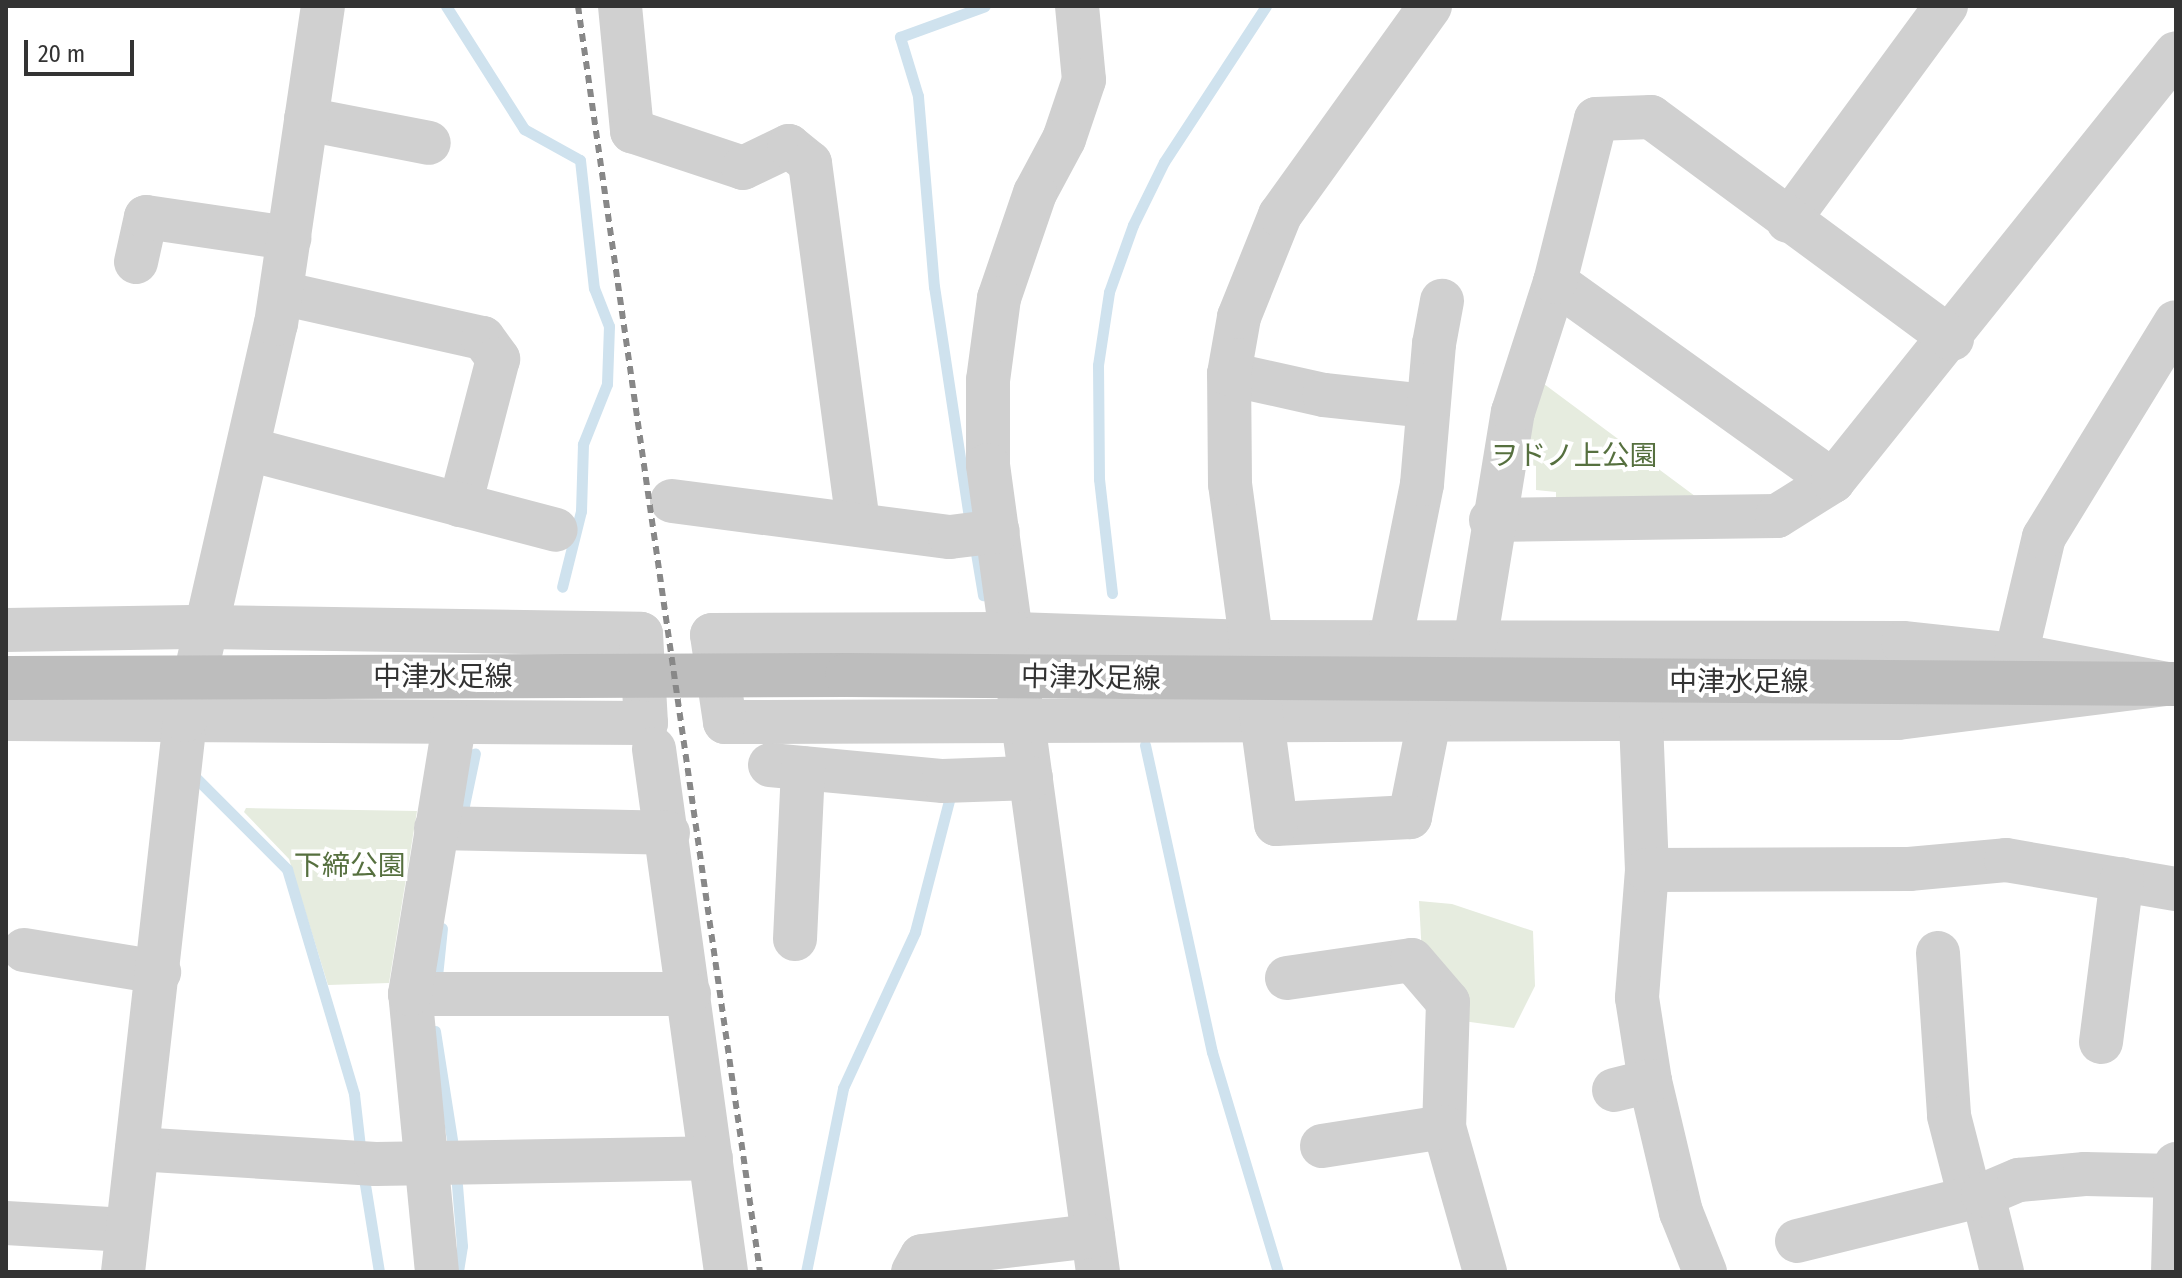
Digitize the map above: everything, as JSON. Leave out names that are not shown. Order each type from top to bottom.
[{"type":"street","points":[[123,1272],[185,720],[281,293],[323,6]]},
{"type":"street","points":[[620,6],[632,131],[743,168],[789,146],[810,163],[858,525]]},
{"type":"street","points":[[913,1272],[922,1256],[1096,1254],[1012,634],[979,533],[988,465],[988,380],[999,298],[1035,193],[1064,139],[1084,80],[1077,6]]},
{"type":"street","points":[[1429,721],[1410,817],[1276,824],[1230,484],[1229,374],[1239,317],[1280,215],[1430,6]]},
{"type":"street","points":[[1788,221],[1946,6]]},
{"type":"street","points":[[1491,520],[1777,516],[1833,481],[1952,339],[2176,53]]},
{"type":"street","points":[[1475,643],[1491,520],[1513,412],[1555,282],[1596,119],[1651,117],[1952,339]]},
{"type":"street","points":[[306,119],[429,143]]},
{"type":"street","points":[[136,262],[146,217],[289,238]]},
{"type":"street","points":[[1555,282],[1833,481]]},
{"type":"street","points":[[281,293],[483,338],[498,359],[460,505]]},
{"type":"street","points":[[1390,643],[1422,484],[1427,406],[1442,301]]},
{"type":"street","points":[[2016,655],[2044,537],[2176,322]]},
{"type":"street","points":[[1229,374],[1324,395],[1427,406]]},
{"type":"street","points":[[248,449],[556,530]]},
{"type":"street","points":[[672,501],[858,525],[979,533]]},
{"type":"street","points":[[6,630],[206,627],[641,634],[646,723],[6,719]]},
{"type":"street","points":[[1012,634],[1390,643],[1903,643],[2016,655],[2171,684],[1898,718],[725,722],[712,635],[1012,634]]},
{"type":"street","name":"中津水足線","points":[[26,678],[2171,684]]},
{"type":"street","points":[[1641,721],[1647,870],[1632,1086],[1705,1272]]},
{"type":"street","points":[[437,1272],[446,1160],[428,994],[456,829],[454,724]]},
{"type":"street","points":[[654,749],[668,833],[726,1272]]},
{"type":"street","points":[[795,939],[811,892],[786,766],[954,781],[1031,778]]},
{"type":"street","points":[[456,829],[668,833]]},
{"type":"street","points":[[1647,870],[1909,869],[2006,860],[2176,889]]},
{"type":"street","points":[[2101,1042],[2122,879]]},
{"type":"street","points":[[24,950],[159,972]]},
{"type":"street","points":[[1938,953],[1957,1004],[1949,1116],[2002,1272]]},
{"type":"street","points":[[1287,977],[1412,960],[1448,1002],[1444,1127],[1481,1271]]},
{"type":"street","points":[[428,994],[689,994]]},
{"type":"street","points":[[1322,1146],[1444,1127]]},
{"type":"street","points":[[137,1149],[364,1164],[446,1160],[711,1158]]},
{"type":"street","points":[[1797,1241],[1976,1196],[2019,1180],[2175,1170],[2173,1272]]},
{"type":"street","points":[[6,1223],[127,1230]]},
{"type":"green space","name":"ヲドノ上公園","points":[[1540,381],[1707,505],[1556,505],[1556,492],[1536,490],[1536,466],[1520,463]]},
{"type":"green space","name":"下締公園","points":[[246,808],[417,811],[389,983],[328,985],[289,859],[244,812]]},
{"type":"green space","points":[[1419,901],[1452,904],[1533,931],[1535,986],[1514,1028],[1463,1021],[1422,955]]},
{"type":"waterway","points":[[446,6],[524,129],[580,160],[594,288],[609,326],[607,384],[583,444],[581,511],[562,587]]},
{"type":"waterway","points":[[970,524],[934,287],[918,96],[900,37],[985,6]]},
{"type":"waterway","points":[[1112,593],[1099,479],[1098,365],[1109,292],[1133,225],[1164,162],[1266,6]]},
{"type":"waterway","points":[[974,541],[983,595]]},
{"type":"waterway","points":[[1145,745],[1212,1052],[1278,1272]]},
{"type":"waterway","points":[[461,820],[475,753]]},
{"type":"waterway","points":[[189,771],[287,869],[354,1094],[361,1155]]},
{"type":"waterway","points":[[806,1272],[843,1088],[915,932],[952,789]]},
{"type":"waterway","points":[[436,986],[442,928]]},
{"type":"waterway","points":[[435,1031],[454,1152]]},
{"type":"waterway","points":[[363,1172],[379,1272]]},
{"type":"waterway","points":[[456,1173],[462,1246],[458,1272]]},
{"type":"railway","points":[[578,6],[760,1272]]}]
